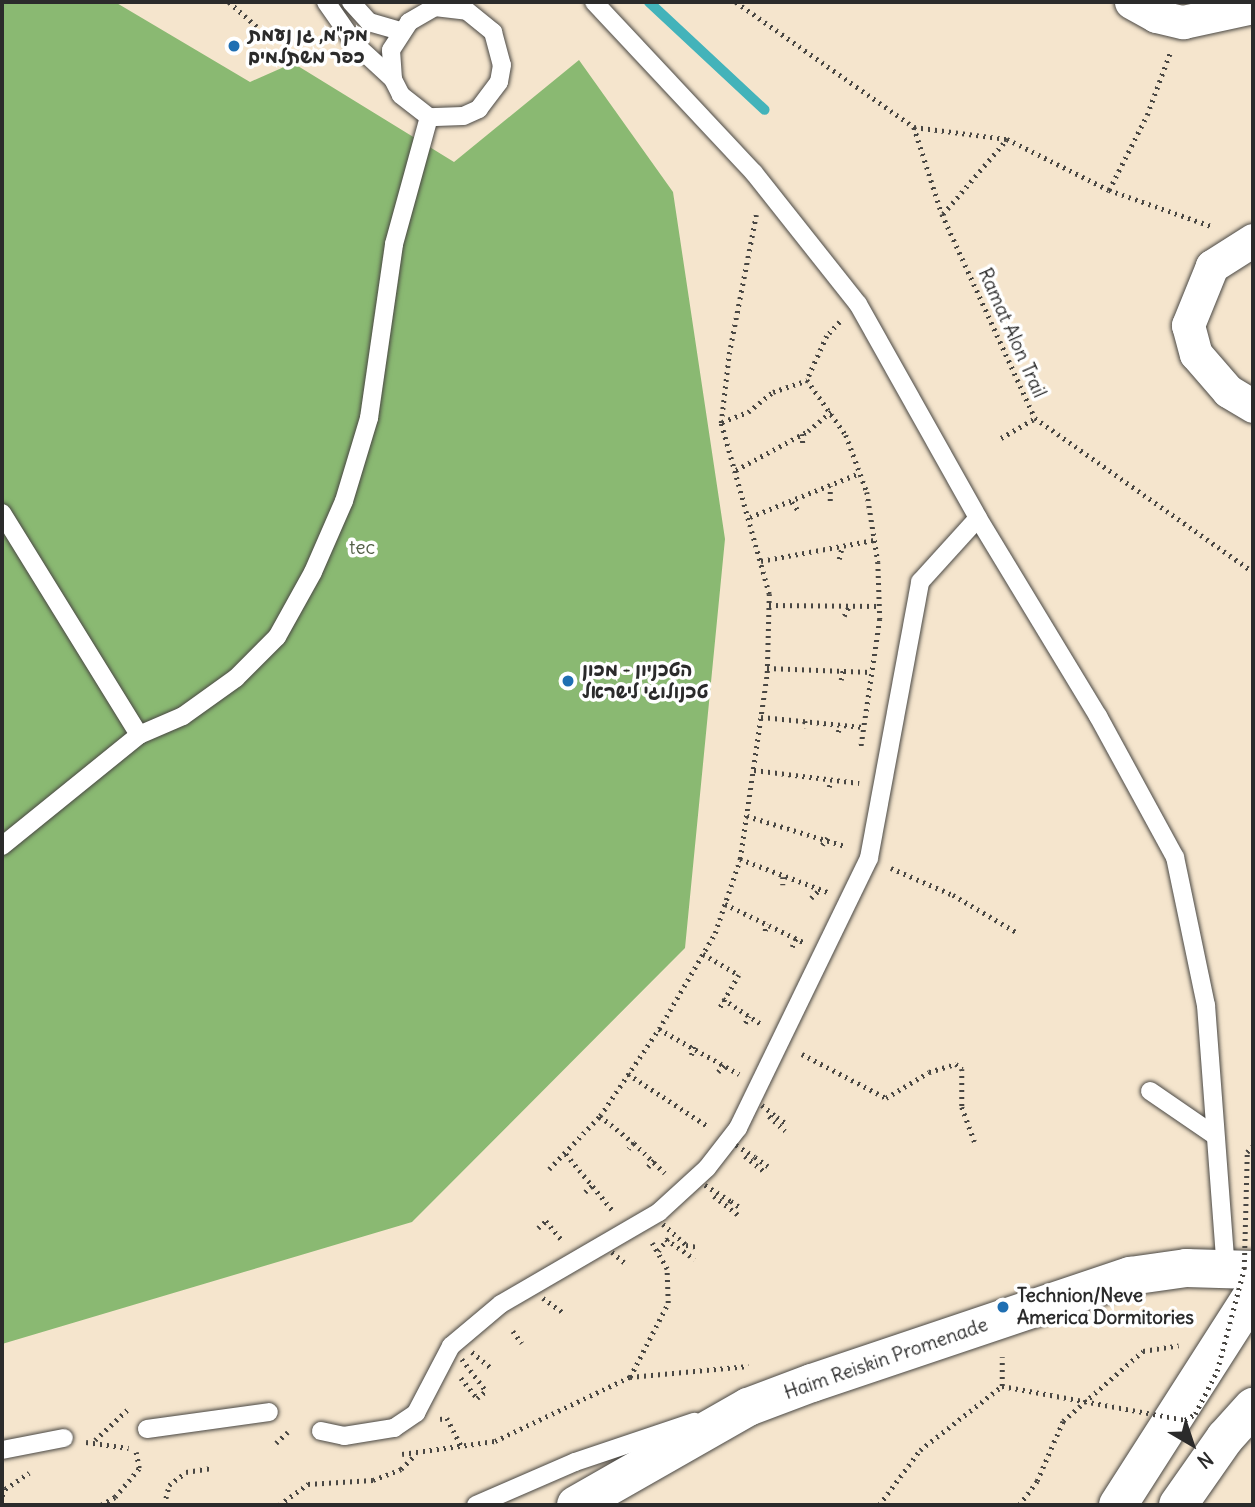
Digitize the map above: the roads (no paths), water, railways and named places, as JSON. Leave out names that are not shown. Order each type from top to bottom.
[{"type":"street","points":[[1131,2],[1156,16],[1183,22],[1253,6]]},
{"type":"street","points":[[1253,240],[1212,267],[1188,325],[1196,354],[1228,391],[1253,406]]},
{"type":"street","name":"Haim Reiskin Promenade","points":[[576,1505],[748,1407],[1130,1276],[1186,1268],[1245,1294]]},
{"type":"street","points":[[1118,1505],[1245,1294]]},
{"type":"street","points":[[1178,1505],[1225,1438],[1253,1407]]},
{"type":"lane","points":[[326,2],[356,45],[393,79],[410,105],[429,117],[447,119],[471,113],[491,97],[499,82],[500,47],[482,19],[462,6],[416,8],[391,50],[393,79]]},
{"type":"lane","points":[[351,2],[369,22],[401,32]]},
{"type":"lane","points":[[594,2],[754,173],[859,304],[1095,724],[1175,857],[1206,1005],[1214,1135],[1245,1294]]},
{"type":"lane","points":[[2,846],[139,735],[183,716],[236,678],[277,637],[313,572],[344,501],[369,418],[394,244],[429,117]]},
{"type":"lane","points":[[2,513],[139,735]]},
{"type":"lane","points":[[321,1431],[344,1436],[394,1428],[416,1413],[451,1346],[501,1304],[631,1230],[698,1177],[738,1128],[869,858],[920,582],[978,518]]},
{"type":"lane","points":[[1150,1091],[1214,1135]]},
{"type":"lane","points":[[476,1505],[610,1450],[748,1407]]},
{"type":"lane","points":[[147,1429],[269,1412]]},
{"type":"lane","points":[[2,1450],[64,1438]]},
{"type":"waterway","points":[[649,2],[765,110]]},
{"type":"place","name":"מק\"מ, גן נעמת כפר משתלמים","points":[[234,46]]},
{"type":"place","name":"הטכניון - מכון טכנולוגי לישראל","points":[[568,681]]},
{"type":"place","name":"Technion/Neve America Dormitories","points":[[1003,1307]]},
{"type":"park label","name":"tec","points":[[362,548]]}]
